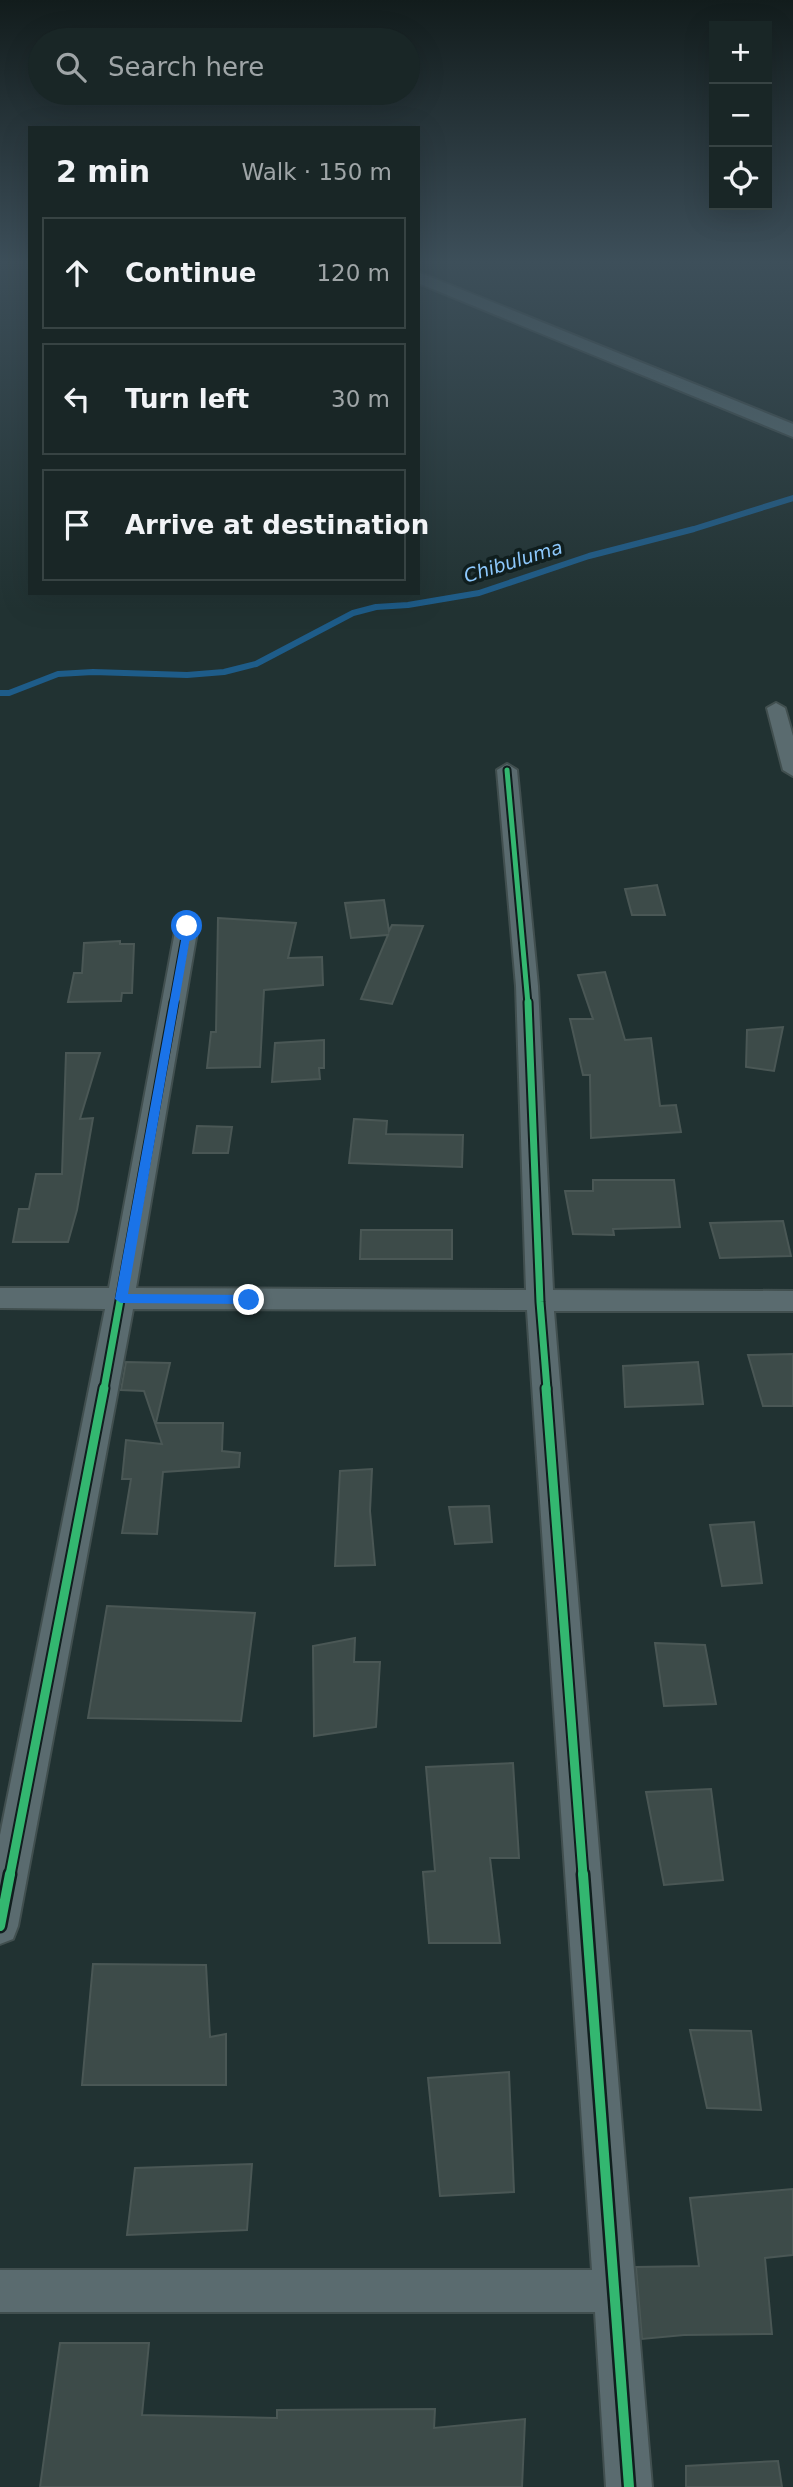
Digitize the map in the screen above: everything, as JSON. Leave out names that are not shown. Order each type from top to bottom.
[{"type":"street","points":[[662,377],[793,431]]},
{"type":"street","points":[[776,708],[793,770]]},
{"type":"street","points":[[506,770],[527,986],[540,1302],[629,2487]]},
{"type":"street","points":[[0,1926],[121,1299],[187,926]]},
{"type":"street","points":[[0,1298],[793,1301]]},
{"type":"street","points":[[0,2291],[615,2291]]},
{"type":"building","points":[[657,885],[665,915],[632,915],[625,889]]},
{"type":"building","points":[[384,900],[389,931],[392,925],[423,926],[392,1004],[361,999],[388,935],[351,938],[345,903]]},
{"type":"building","points":[[218,918],[296,923],[288,958],[322,957],[323,985],[264,990],[260,1067],[207,1068],[211,1032],[216,1032]]},
{"type":"building","points":[[120,941],[120,944],[134,944],[132,993],[122,993],[121,1001],[68,1002],[74,973],[82,973],[84,943]]},
{"type":"building","points":[[605,972],[625,1040],[651,1038],[660,1106],[676,1105],[681,1132],[591,1138],[590,1075],[583,1075],[570,1019],[593,1019],[578,975]]},
{"type":"building","points":[[783,1027],[774,1071],[746,1067],[747,1030]]},
{"type":"building","points":[[324,1040],[324,1068],[319,1068],[320,1079],[272,1082],[275,1043]]},
{"type":"building","points":[[66,1053],[100,1053],[80,1119],[93,1118],[77,1210],[68,1242],[13,1242],[19,1209],[29,1209],[36,1174],[62,1174]]},
{"type":"building","points":[[354,1119],[387,1121],[386,1134],[463,1135],[462,1167],[349,1163]]},
{"type":"building","points":[[197,1126],[232,1127],[228,1153],[193,1153]]},
{"type":"building","points":[[593,1180],[674,1180],[680,1227],[613,1229],[614,1235],[573,1234],[565,1191],[593,1191]]},
{"type":"building","points":[[783,1221],[791,1256],[720,1258],[710,1223]]},
{"type":"building","points":[[361,1230],[452,1230],[452,1259],[360,1259]]},
{"type":"building","points":[[793,1354],[793,1406],[763,1406],[748,1355]]},
{"type":"building","points":[[126,1362],[170,1363],[156,1423],[223,1423],[222,1451],[240,1453],[239,1467],[163,1472],[157,1534],[122,1533],[131,1479],[122,1479],[126,1440],[162,1444],[144,1391],[121,1390]]},
{"type":"building","points":[[698,1362],[703,1404],[625,1407],[623,1366]]},
{"type":"building","points":[[372,1469],[370,1511],[375,1565],[335,1566],[340,1471]]},
{"type":"building","points":[[489,1506],[492,1542],[455,1544],[449,1507]]},
{"type":"building","points":[[754,1522],[762,1583],[722,1586],[710,1525]]},
{"type":"building","points":[[107,1606],[255,1613],[241,1721],[88,1718]]},
{"type":"building","points":[[355,1638],[354,1662],[380,1662],[376,1727],[314,1736],[313,1646]]},
{"type":"building","points":[[655,1643],[705,1645],[716,1704],[664,1706]]},
{"type":"building","points":[[513,1763],[519,1858],[490,1858],[500,1943],[429,1943],[423,1872],[435,1871],[426,1767]]},
{"type":"building","points":[[711,1789],[723,1880],[664,1885],[646,1792]]},
{"type":"building","points":[[93,1964],[206,1965],[210,2037],[226,2034],[226,2085],[82,2085]]},
{"type":"building","points":[[690,2030],[751,2031],[761,2110],[707,2108]]},
{"type":"building","points":[[509,2072],[514,2192],[440,2196],[428,2078]]},
{"type":"building","points":[[252,2164],[247,2230],[127,2235],[135,2168]]},
{"type":"building","points":[[793,2189],[793,2255],[765,2258],[772,2334],[684,2335],[642,2339],[636,2267],[699,2266],[690,2198]]},
{"type":"building","points":[[60,2343],[149,2343],[142,2415],[277,2418],[277,2410],[435,2409],[434,2428],[525,2419],[522,2487],[40,2487]]},
{"type":"building","points":[[778,2461],[782,2487],[686,2487],[686,2466]]},
{"type":"waterway","name":"Chibuluma","points":[[0,693],[9,693],[58,674],[93,672],[187,675],[224,672],[256,664],[353,613],[376,607],[408,605],[479,593],[589,556],[694,529],[793,498]]},
{"type":"cycle path","points":[[507,770],[527,986],[540,1302],[629,2487]]},
{"type":"cycle path","points":[[0,1926],[121,1299],[187,926]]},
{"type":"route","points":[[187,926],[121,1299],[249,1300]]}]
